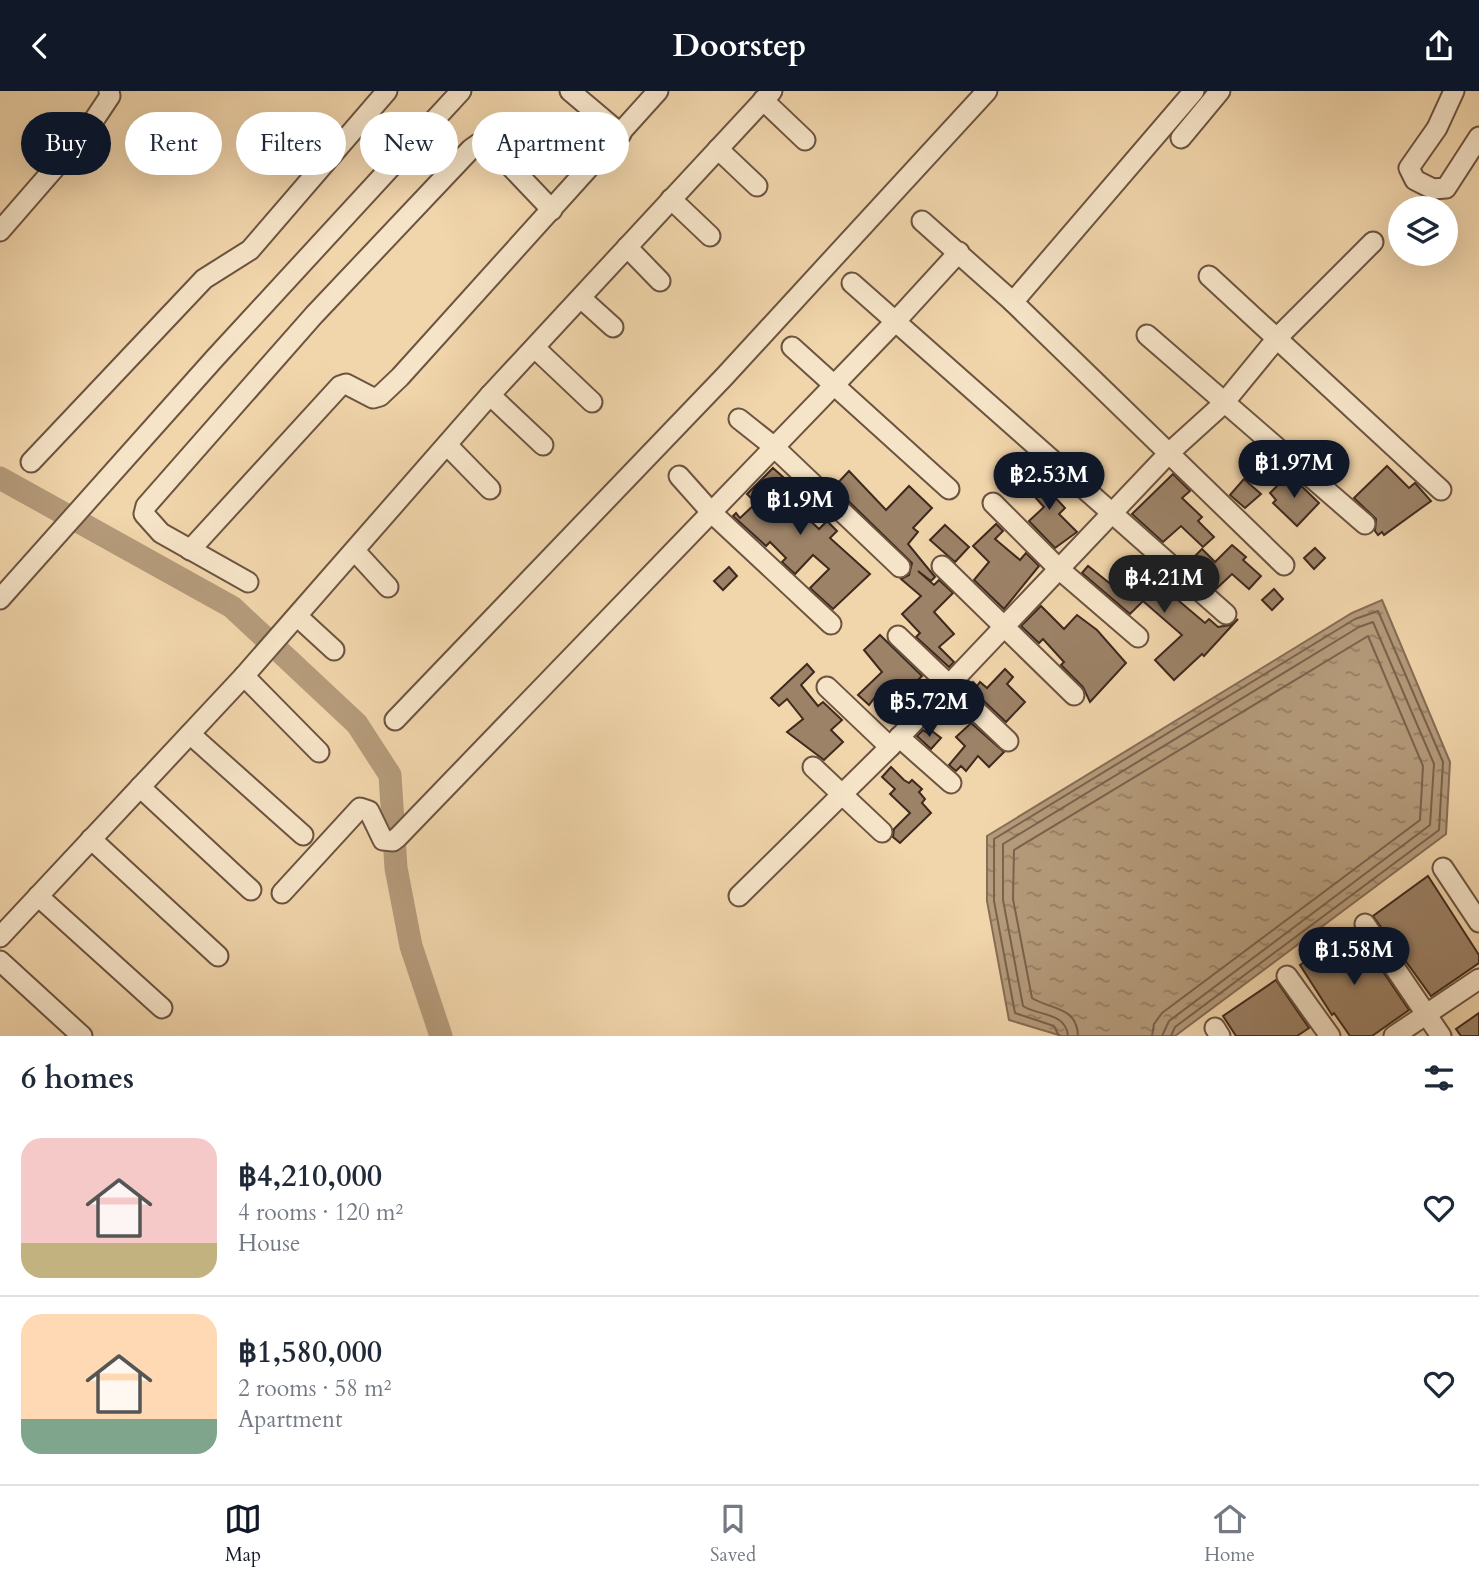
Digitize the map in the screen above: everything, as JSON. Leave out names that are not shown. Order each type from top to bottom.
[{"type":"street","points":[[0,231],[86,132],[110,96],[109,91]]},
{"type":"street","points":[[30,462],[204,279],[250,250],[387,91]]},
{"type":"street","points":[[0,599],[215,358],[461,91]]},
{"type":"street","points":[[570,91],[595,112]]},
{"type":"street","points":[[629,125],[658,91]]},
{"type":"street","points":[[395,720],[724,377],[987,91]]},
{"type":"street","points":[[1013,302],[1194,91]]},
{"type":"street","points":[[1181,138],[1220,91]]},
{"type":"street","points":[[1454,91],[1437,128],[1409,168],[1415,180],[1433,189],[1446,188],[1479,137]]},
{"type":"street","points":[[0,937],[244,675],[490,395],[582,299],[768,95],[805,140]]},
{"type":"street","points":[[248,582],[161,533],[144,514],[146,506],[304,325],[471,149],[478,144],[492,148],[552,210]]},
{"type":"street","points":[[718,149],[757,186]]},
{"type":"street","points":[[190,550],[340,386],[346,384],[373,398],[380,396],[400,377],[584,175]]},
{"type":"street","points":[[671,199],[710,236]]},
{"type":"street","points":[[922,221],[959,251],[1013,302],[1284,565]]},
{"type":"street","points":[[739,896],[894,742],[1170,452],[1223,404],[1278,337],[1373,242]]},
{"type":"street","points":[[627,247],[660,281]]},
{"type":"street","points":[[282,893],[360,808],[369,811],[383,840],[393,841],[398,837],[894,323],[959,251]]},
{"type":"street","points":[[1209,277],[1278,337],[1441,490]]},
{"type":"street","points":[[852,283],[894,323],[1226,614]]},
{"type":"street","points":[[582,299],[613,327]]},
{"type":"street","points":[[1147,335],[1223,404],[1364,524]]},
{"type":"street","points":[[792,347],[949,489]]},
{"type":"street","points":[[535,348],[592,402]]},
{"type":"street","points":[[490,395],[543,445]]},
{"type":"street","points":[[738,419],[773,446],[900,567]]},
{"type":"street","points":[[447,445],[489,489]]},
{"type":"street","points":[[679,476],[712,513],[831,624]]},
{"type":"street","points":[[993,503],[1059,569],[1138,637]]},
{"type":"street","points":[[355,551],[388,587]]},
{"type":"street","points":[[942,566],[1074,695]]},
{"type":"street","points":[[297,616],[334,650]]},
{"type":"street","points":[[898,636],[1008,741]]},
{"type":"street","points":[[244,675],[319,752]]},
{"type":"street","points":[[827,687],[894,742],[951,783]]},
{"type":"street","points":[[190,734],[303,835]]},
{"type":"street","points":[[813,767],[882,832]]},
{"type":"street","points":[[140,787],[251,890]]},
{"type":"street","points":[[91,839],[218,956]]},
{"type":"street","points":[[1443,868],[1479,922]]},
{"type":"street","points":[[38,896],[162,1008]]},
{"type":"street","points":[[1365,924],[1441,1036]]},
{"type":"street","points":[[0,961],[82,1036]]},
{"type":"street","points":[[1287,976],[1330,1036]]},
{"type":"street","points":[[1394,1036],[1479,979]]},
{"type":"water","points":[[1382,600],[1450,762],[1446,834],[1175,1036],[1062,1036],[1009,1020],[987,901],[987,836],[1352,613]]},
{"type":"building","points":[[1387,466],[1409,488],[1415,483],[1431,501],[1384,535],[1382,532],[1378,535],[1375,531],[1376,519],[1354,498]]},
{"type":"building","points":[[773,468],[812,503],[802,513],[819,529],[827,521],[837,531],[830,538],[870,574],[833,609],[810,588],[829,569],[813,555],[795,574],[782,562],[786,558],[770,542],[766,546],[733,516],[736,513],[740,518],[756,503],[747,494]]},
{"type":"building","points":[[849,471],[886,510],[909,486],[932,508],[913,528],[918,532],[908,544],[935,577],[931,581],[918,571],[934,585],[939,580],[953,593],[934,612],[954,634],[939,647],[954,662],[949,667],[916,637],[920,633],[902,614],[921,596],[901,579],[909,575],[912,563],[834,487]]},
{"type":"building","points":[[1041,471],[1056,488],[1051,493],[1065,508],[1059,514],[1077,532],[1055,548],[1029,521],[1044,507],[1025,486]]},
{"type":"building","points":[[1173,474],[1190,491],[1182,498],[1202,517],[1198,521],[1214,537],[1203,547],[1181,526],[1163,542],[1132,514]]},
{"type":"building","points":[[1289,474],[1319,503],[1297,526],[1273,503],[1276,500],[1270,493]]},
{"type":"building","points":[[1244,479],[1261,494],[1245,508],[1230,495]]},
{"type":"building","points":[[996,524],[1003,531],[995,539],[1020,560],[1026,553],[1039,566],[1004,609],[974,580],[989,562],[973,546]]},
{"type":"building","points":[[945,525],[969,547],[955,562],[930,540]]},
{"type":"building","points":[[1232,545],[1246,557],[1243,560],[1261,576],[1249,589],[1232,574],[1216,589],[1190,561],[1202,549],[1215,562]]},
{"type":"building","points":[[1315,548],[1325,558],[1314,569],[1304,558]]},
{"type":"building","points":[[1140,559],[1164,584],[1168,580],[1185,595],[1179,601],[1205,623],[1209,619],[1218,627],[1230,625],[1238,619],[1204,656],[1202,654],[1174,680],[1155,660],[1182,635],[1143,601],[1130,614],[1082,573],[1088,566],[1113,586]]},
{"type":"building","points":[[729,567],[737,576],[723,590],[714,581]]},
{"type":"building","points":[[1274,589],[1283,599],[1272,610],[1262,600]]},
{"type":"building","points":[[1041,606],[1064,629],[1077,615],[1097,630],[1126,663],[1090,702],[1083,687],[1061,665],[1064,662],[1043,639],[1039,643],[1021,626]]},
{"type":"building","points":[[880,635],[922,676],[905,693],[896,684],[880,700],[876,696],[869,705],[858,695],[882,672],[864,650]]},
{"type":"building","points":[[807,664],[814,672],[801,685],[818,706],[823,702],[842,720],[831,730],[843,742],[824,760],[787,732],[803,719],[787,699],[779,706],[771,698]]},
{"type":"building","points":[[1005,669],[1013,677],[1007,684],[1025,702],[1006,722],[969,687],[973,682],[977,686],[980,682],[987,688]]},
{"type":"building","points":[[971,723],[1004,752],[989,767],[978,756],[966,771],[961,766],[956,771],[949,765],[965,746],[956,737]]},
{"type":"building","points":[[923,730],[929,734],[932,731],[941,738],[931,749],[917,736]]},
{"type":"building","points":[[891,767],[904,780],[909,783],[912,780],[922,789],[919,792],[925,799],[922,803],[931,813],[900,843],[893,837],[894,829],[910,813],[890,794],[895,789],[882,777]]},
{"type":"building","points":[[1428,876],[1479,955],[1479,963],[1431,996],[1373,916]]},
{"type":"building","points":[[1354,929],[1409,1010],[1372,1036],[1350,1036],[1334,1013],[1332,1015],[1300,965]]},
{"type":"building","points":[[1276,980],[1309,1028],[1297,1036],[1236,1036],[1223,1016]]},
{"type":"building","points":[[1479,1013],[1479,1036],[1461,1036],[1456,1029]]},
{"type":"waterway","points":[[0,478],[232,607],[357,724],[390,775],[396,868],[411,946],[441,1036]]}]
